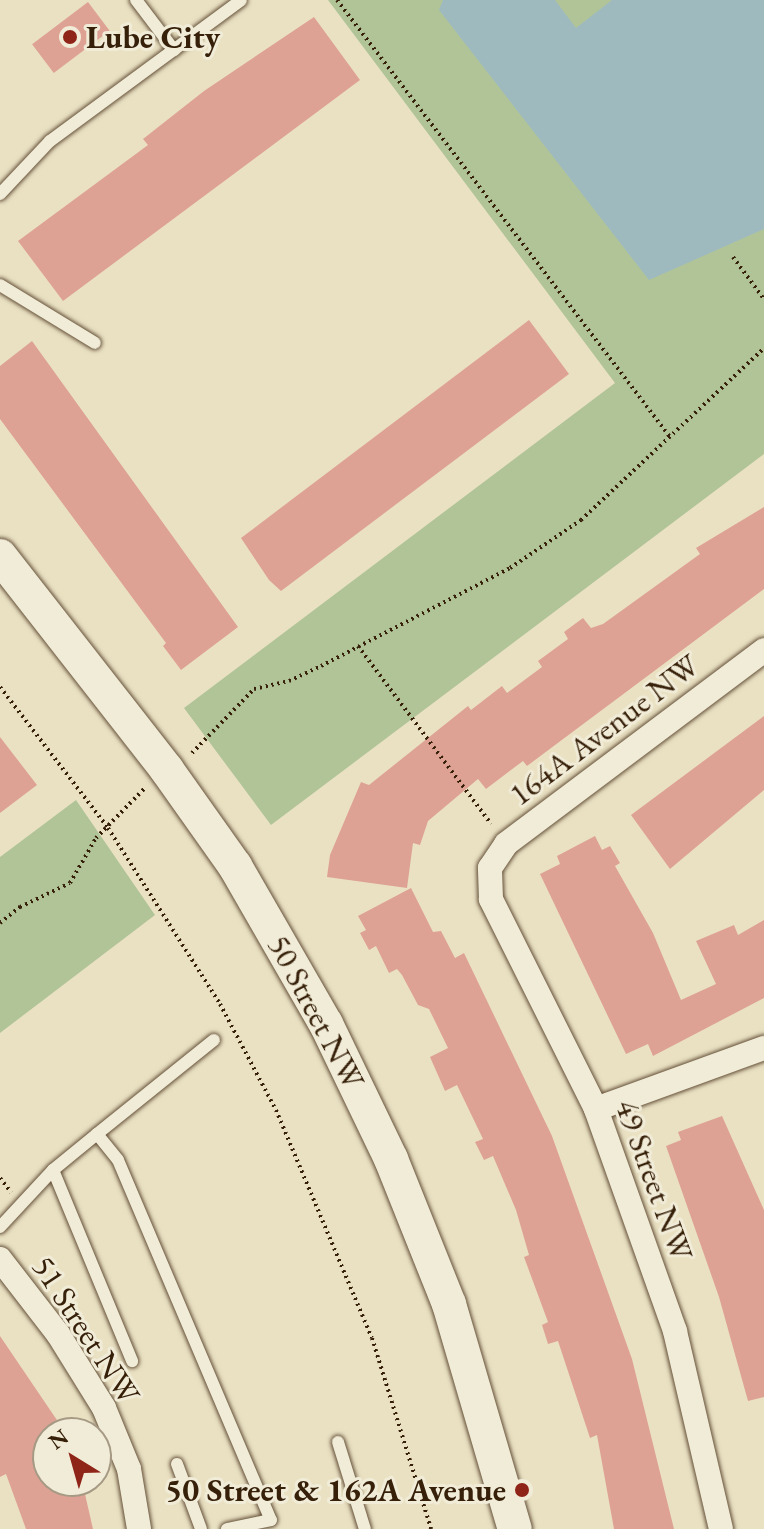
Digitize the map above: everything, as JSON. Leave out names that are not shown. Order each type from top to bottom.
[{"type":"main road","name":"50 Street NW","points":[[0,556],[167,770],[235,866],[326,1024],[391,1159],[439,1277],[488,1426],[515,1529]]},
{"type":"street","name":"164A Avenue NW","points":[[490,868],[506,844],[764,650]]},
{"type":"street","name":"49 Street NW","points":[[490,868],[491,899],[596,1109],[675,1331],[721,1529]]},
{"type":"street","points":[[596,1109],[764,1048]]},
{"type":"street","name":"51 Street NW","points":[[0,1259],[58,1334],[104,1408],[129,1469],[139,1529]]},
{"type":"lane","points":[[136,0],[174,50]]},
{"type":"lane","points":[[0,194],[35,154],[241,0]]},
{"type":"lane","points":[[0,285],[95,343]]},
{"type":"lane","points":[[0,1227],[53,1170],[214,1040]]},
{"type":"lane","points":[[97,1134],[118,1160],[273,1524],[227,1529]]},
{"type":"lane","points":[[53,1170],[132,1361]]},
{"type":"lane","points":[[338,1442],[365,1529]]},
{"type":"lane","points":[[177,1464],[201,1529]]},
{"type":"path","points":[[337,0],[670,437]]},
{"type":"path","points":[[733,257],[764,299]]},
{"type":"path","points":[[182,760],[254,689],[289,681],[510,568],[552,540],[613,494],[764,348]]},
{"type":"path","points":[[358,646],[506,844]]},
{"type":"path","points":[[0,687],[108,828],[220,1004],[276,1110],[372,1338],[431,1529]]},
{"type":"path","points":[[0,923],[70,883],[96,838],[151,782]]},
{"type":"green space","points":[[328,0],[764,0],[764,454],[271,825],[184,708],[615,383]]},
{"type":"green space","points":[[76,800],[155,915],[0,1033],[0,857]]},
{"type":"water","points":[[443,0],[555,0],[576,28],[612,0],[764,0],[764,229],[649,280],[439,10]]},
{"type":"building","name":"Lube City","points":[[88,2],[110,31],[54,73],[32,44]]},
{"type":"building","points":[[314,17],[360,80],[63,301],[18,241],[148,145],[143,139],[204,91]]},
{"type":"building","points":[[529,320],[569,374],[281,591],[269,580],[241,538]]},
{"type":"building","points":[[32,341],[238,627],[181,670],[163,646],[166,643],[0,419],[0,366]]},
{"type":"building","points":[[764,507],[764,589],[527,766],[523,761],[486,789],[478,779],[428,821],[420,845],[413,843],[407,888],[327,877],[330,855],[361,782],[369,785],[468,706],[471,710],[502,686],[507,693],[542,667],[538,661],[568,639],[564,632],[583,618],[591,628],[603,624],[700,554],[696,548]]},
{"type":"building","points":[[764,716],[764,790],[670,869],[631,815]]},
{"type":"building","points":[[0,737],[37,785],[0,813]]},
{"type":"building","points":[[595,836],[602,850],[610,846],[620,863],[615,866],[653,933],[681,1000],[716,984],[696,941],[734,925],[738,935],[764,920],[764,998],[653,1056],[648,1044],[626,1054],[540,874],[560,864],[557,856]]},
{"type":"building","points":[[411,888],[433,932],[441,931],[455,958],[464,953],[552,1136],[632,1359],[674,1529],[614,1529],[597,1435],[590,1438],[558,1341],[548,1344],[542,1325],[548,1322],[524,1257],[529,1255],[516,1210],[493,1156],[484,1160],[475,1142],[483,1139],[457,1085],[445,1091],[430,1057],[448,1048],[429,1009],[418,1005],[402,975],[397,969],[389,973],[376,946],[369,950],[360,933],[366,930],[358,916]]},
{"type":"building","points":[[722,1116],[764,1210],[764,1397],[748,1401],[719,1297],[666,1146],[681,1140],[678,1132]]},
{"type":"building","points":[[0,1336],[55,1417],[32,1417],[32,1497],[86,1497],[93,1529],[26,1529],[6,1474],[0,1477]]},
{"type":"place","name":"Lube City","points":[[70,37]]},
{"type":"place","name":"50 Street & 162A Avenue","points":[[522,1490]]}]
